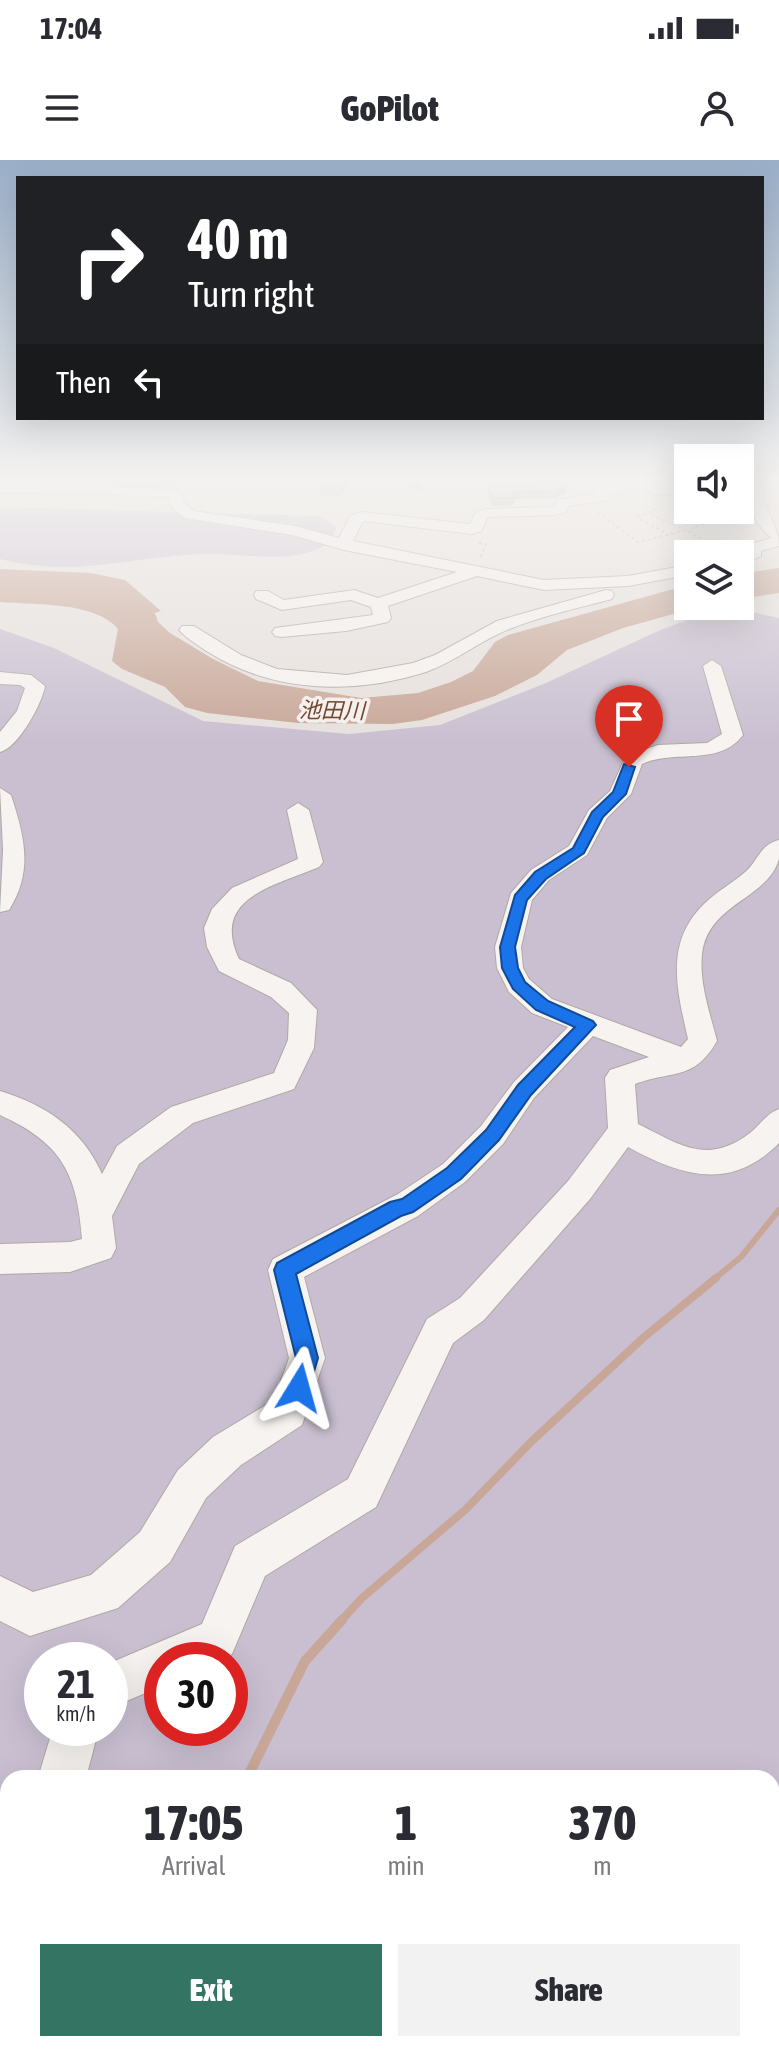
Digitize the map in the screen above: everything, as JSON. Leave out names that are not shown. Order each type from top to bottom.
[{"type":"street","points":[[450,566],[553,586],[674,575]]},
{"type":"street","points":[[262,595],[282,605],[354,595],[367,602],[379,603],[474,571]]},
{"type":"street","points":[[188,630],[253,668],[302,680],[381,677],[441,659],[487,631],[674,577]]},
{"type":"street","points":[[539,615],[552,597],[553,586]]},
{"type":"street","points":[[281,632],[346,626],[382,618],[379,603]]},
{"type":"street","points":[[686,1061],[542,1006],[519,985],[510,968],[508,947],[520,898],[540,875],[579,850],[597,815],[620,794],[633,760],[657,751],[717,747],[733,735],[712,666]]},
{"type":"street","points":[[0,678],[24,679],[35,686],[28,710],[0,746]]},
{"type":"street","points":[[0,795],[15,847],[15,868],[5,882],[0,904]]},
{"type":"street","points":[[96,1215],[128,1155],[171,1123],[182,1115],[284,1081],[294,1069],[305,1034],[303,1010],[281,990],[228,965],[219,943],[217,926],[226,907],[245,891],[311,862],[298,810]]},
{"type":"street","points":[[210,1642],[217,1639],[250,1561],[362,1493],[440,1331],[472,1309],[579,1190],[623,1130],[620,1078],[686,1061],[703,1041],[689,974],[688,945],[697,926],[712,909],[757,876],[764,860],[779,847]]},
{"type":"street","points":[[0,1597],[30,1614],[103,1593],[155,1547],[192,1484],[227,1451],[289,1412],[307,1358],[285,1270],[397,1208],[406,1206],[454,1173],[492,1135],[524,1090],[587,1025]]},
{"type":"street","points":[[0,1102],[55,1130],[77,1155],[87,1173],[99,1248],[70,1257],[0,1259]]},
{"type":"street","points":[[623,1130],[693,1163],[729,1160],[754,1146],[779,1121]]},
{"type":"street","points":[[64,1770],[71,1746]]},
{"type":"path","points":[[474,571],[476,566]]},
{"type":"shaded area","points":[[754,613],[779,618],[779,1770],[0,1770],[0,629],[54,648],[203,721],[349,734],[440,725],[546,683],[687,620],[754,620]]},
{"type":"water","points":[[779,568],[779,593],[754,597],[754,572]]},
{"type":"water","name":"池田川","points":[[0,569],[91,573],[125,580],[161,611],[155,613],[158,622],[170,633],[213,659],[258,681],[361,698],[418,693],[451,682],[473,671],[495,642],[508,635],[674,589],[674,614],[623,628],[567,650],[537,675],[495,696],[422,720],[393,724],[298,723],[207,713],[185,707],[165,687],[122,669],[112,661],[118,629],[108,620],[94,613],[63,606],[0,602]]},
{"type":"waterway","points":[[713,1280],[741,1257],[779,1210]]},
{"type":"waterway","points":[[340,1622],[362,1598],[465,1510],[532,1441],[643,1338],[716,1278]]},
{"type":"waterway","points":[[251,1770],[305,1661],[342,1620]]},
{"type":"route","points":[[299,1388],[307,1358],[285,1270],[397,1208],[406,1206],[454,1173],[492,1135],[524,1090],[587,1025],[542,1006],[519,985],[510,968],[508,947],[520,898],[540,875],[579,850],[597,815],[620,794],[629,767]]}]
